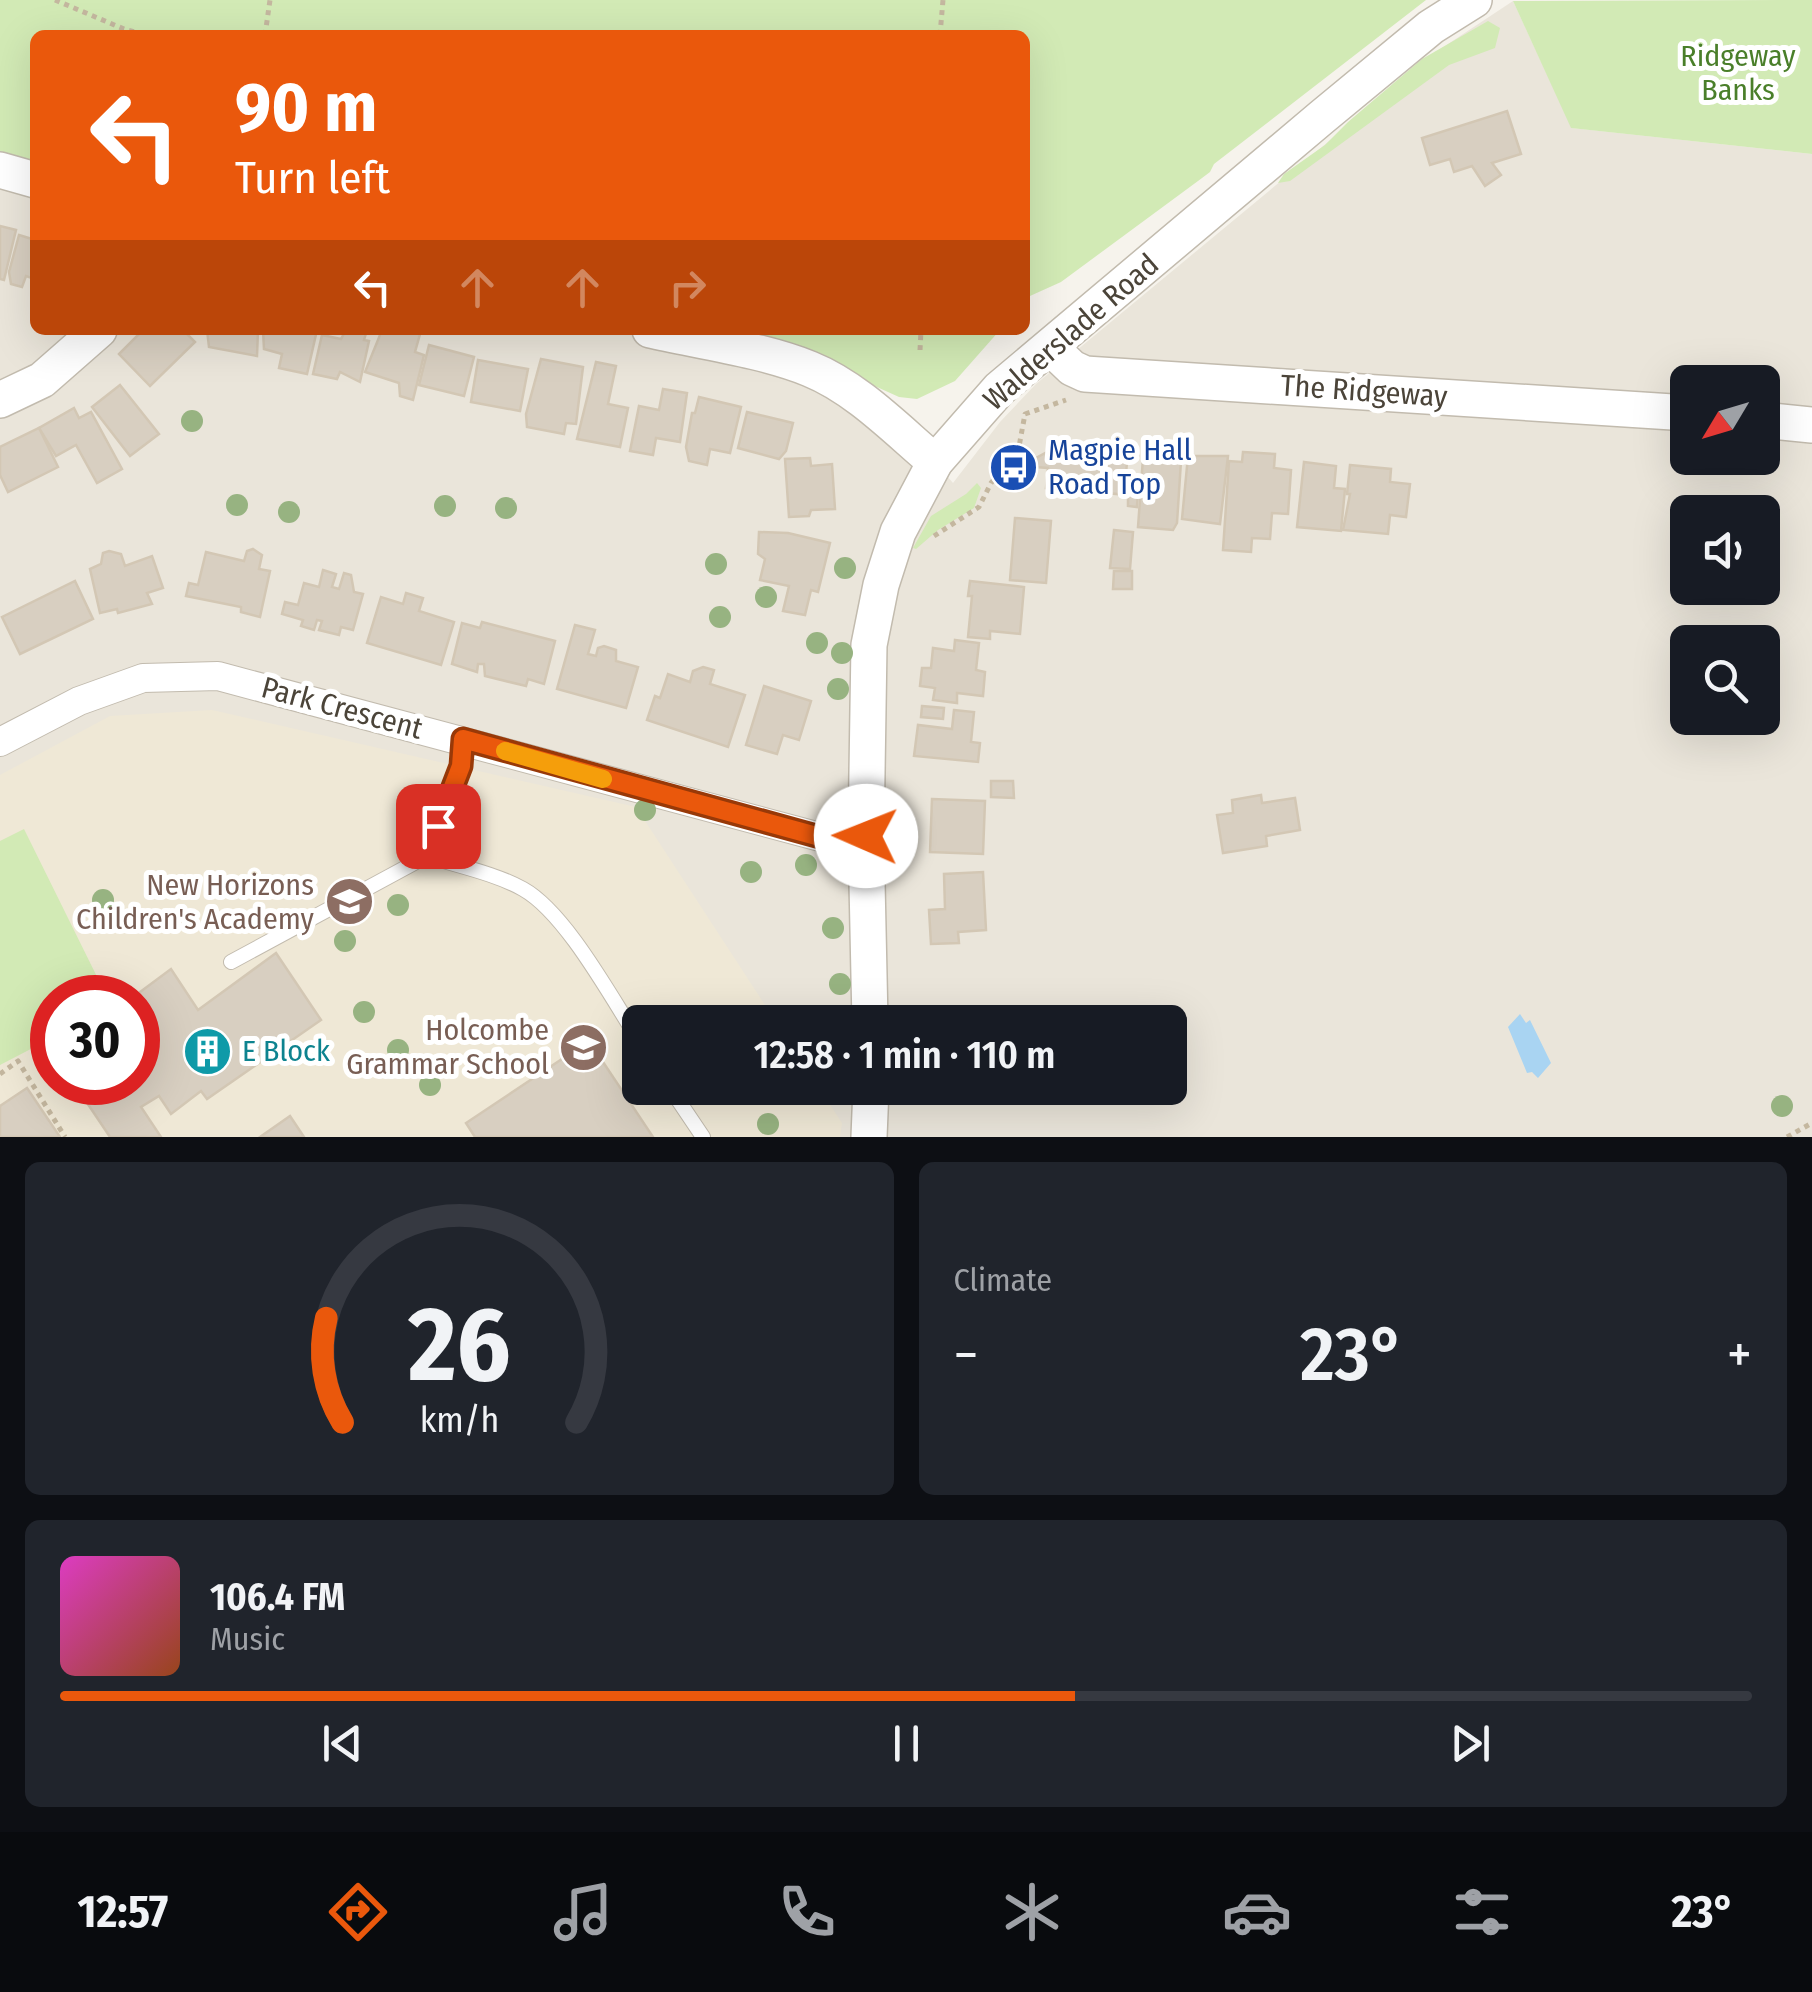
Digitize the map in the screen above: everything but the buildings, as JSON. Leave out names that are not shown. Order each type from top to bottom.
[{"type":"street","name":"Walderslade Road","points":[[870,1005],[866,836],[870,645],[898,532],[935,462],[999,390],[1431,27],[1474,0]]},
{"type":"street","points":[[0,170],[30,179]]},
{"type":"street","points":[[0,400],[42,380],[94,335]]},
{"type":"street","points":[[671,335],[808,368],[866,404],[935,462]]},
{"type":"street","name":"The Ridgeway","points":[[1050,347],[1084,374],[1670,413]]},
{"type":"street","points":[[1780,422],[1812,425]]},
{"type":"street","name":"Park Crescent","points":[[0,742],[78,701],[143,678],[218,676],[820,837],[866,836]]},
{"type":"street","points":[[869,1137],[870,1105]]},
{"type":"lane","points":[[231,962],[427,856],[461,766],[463,739]]},
{"type":"lane","points":[[427,856],[505,882],[536,898],[571,938],[622,1015]]},
{"type":"lane","points":[[681,1105],[703,1137]]},
{"type":"path","points":[[55,0],[128,30]]},
{"type":"path","points":[[266,30],[270,0]]},
{"type":"path","points":[[940,30],[942,0]]},
{"type":"path","points":[[920,350],[921,335]]},
{"type":"path","points":[[930,539],[980,507],[992,484],[1018,452],[1025,414],[1074,398]]},
{"type":"path","points":[[0,1074],[18,1061],[65,1137]]},
{"type":"path","points":[[1787,1137],[1812,1124]]},
{"type":"shaded area","points":[[1513,1],[1572,128],[1812,154],[1812,1137],[0,1137],[0,170],[30,179],[30,335],[671,335],[783,361],[935,462],[953,483],[1000,422],[1036,384],[1439,50]]},
{"type":"shaded area","name":"New Horizons Children's Academy","points":[[212,710],[636,807],[765,1005],[622,1005],[622,1105],[830,1105],[842,1123],[840,1137],[0,1137],[0,775],[110,716]]},
{"type":"green space","points":[[0,0],[1426,0],[1214,164],[1198,181],[1061,282],[1030,296],[1030,30],[30,30],[30,166],[0,158]]},
{"type":"green space","name":"Ridgeway Banks","points":[[1812,0],[1812,154],[1571,128],[1513,1]]},
{"type":"green space","points":[[1488,21],[1500,28],[1495,48],[1449,65],[1290,181],[1278,183],[1422,59]]},
{"type":"green space","points":[[742,335],[996,335],[955,381],[917,399],[899,397]]},
{"type":"green space","points":[[977,483],[981,488],[974,508],[913,548],[931,516]]},
{"type":"green space","points":[[24,829],[96,975],[30,975],[30,1049],[0,1065],[0,841]]},
{"type":"water","points":[[1520,1014],[1526,1023],[1530,1020],[1551,1063],[1538,1078],[1527,1073],[1508,1027]]},
{"type":"slow traffic","points":[[505,751],[603,779]]},
{"type":"place","name":"Magpie Hall Road Top","points":[[1013,467]]},
{"type":"place","name":"New Horizons Children's Academy","points":[[349,902]]},
{"type":"place","name":"Holcombe Grammar School","points":[[584,1047]]},
{"type":"place","name":"E Block","points":[[207,1051]]},
{"type":"route","points":[[438,826],[461,766],[463,739],[820,837],[866,836]]}]
